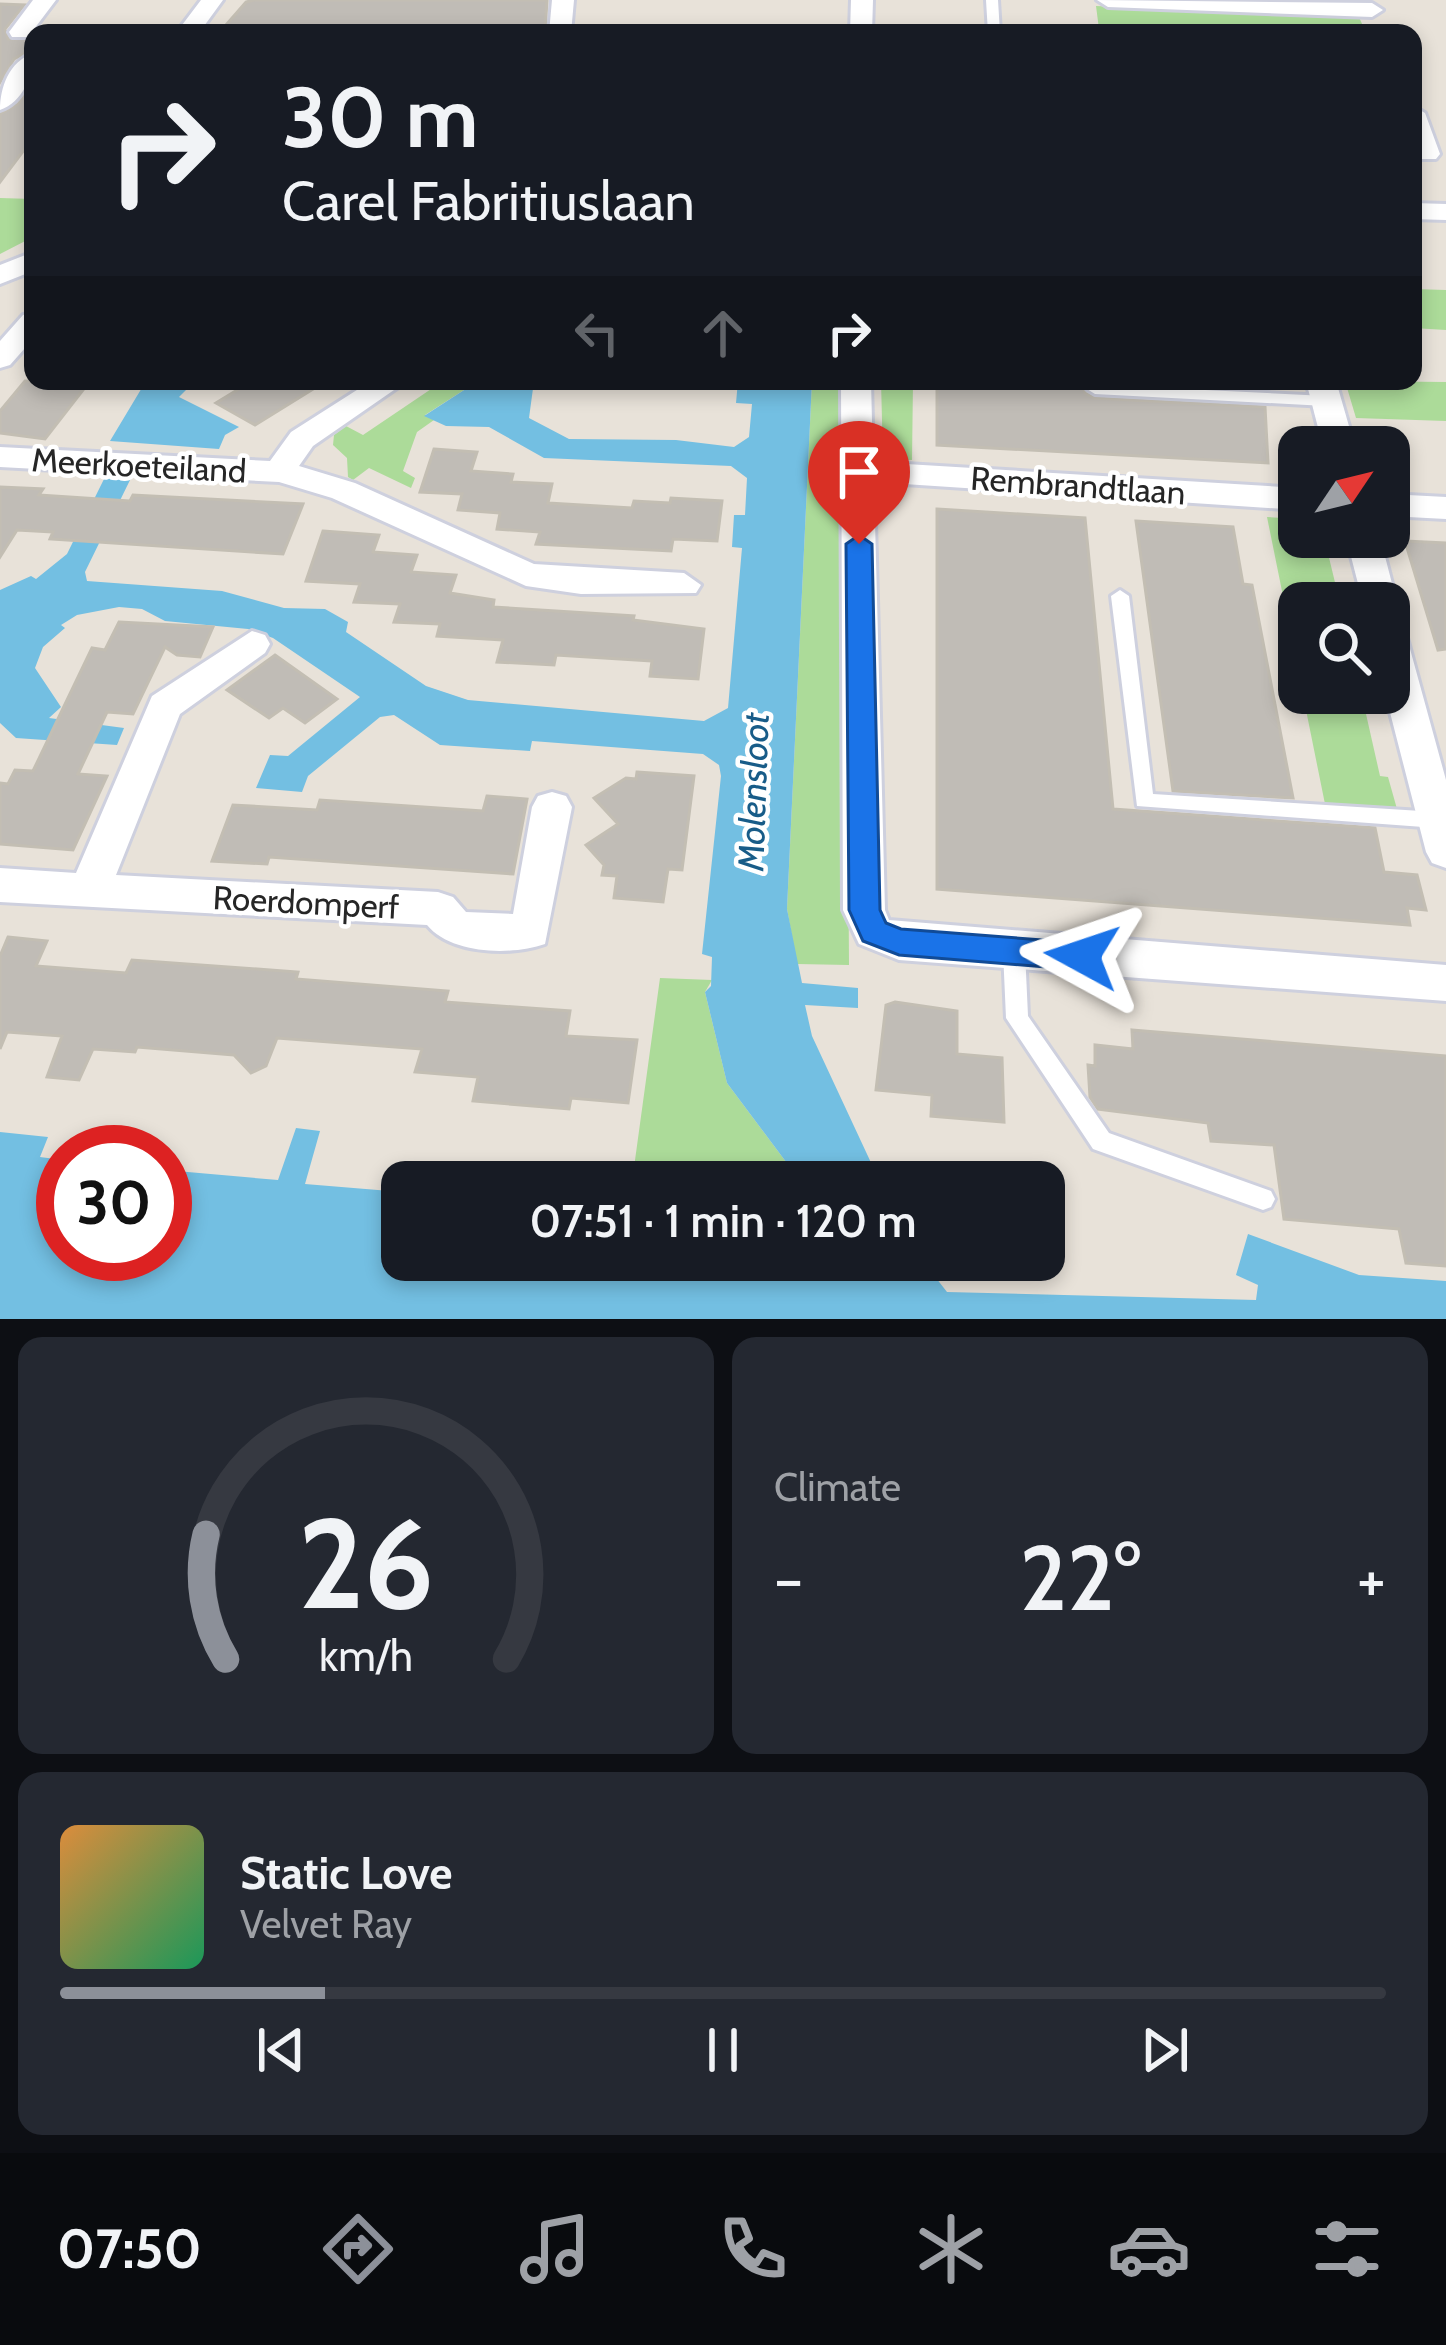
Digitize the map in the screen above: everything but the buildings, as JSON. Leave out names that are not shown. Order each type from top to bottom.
[{"type":"street","points":[[25,24],[46,0]]},
{"type":"street","points":[[1108,0],[1370,5]]},
{"type":"street","points":[[0,103],[24,72]]},
{"type":"street","points":[[0,358],[24,331]]},
{"type":"street","name":"Meerkoeteiland","points":[[279,472],[302,439],[378,390]]},
{"type":"street","points":[[856,390],[865,910],[874,932],[899,942],[1446,983]]},
{"type":"street","points":[[1324,391],[1333,426]]},
{"type":"street","name":"Meerkoeteiland","points":[[0,458],[279,472],[332,482],[446,542],[530,575],[684,585]]},
{"type":"street","name":"Rembrandtlaan","points":[[857,471],[1278,499]]},
{"type":"street","points":[[1410,506],[1446,508]]},
{"type":"street","points":[[89,891],[164,706],[252,644]]},
{"type":"street","points":[[1409,714],[1442,836]]},
{"type":"street","name":"Roerdomperf","points":[[0,885],[438,909],[455,929],[530,932],[552,807]]},
{"type":"lane","points":[[1210,390],[1324,391]]},
{"type":"lane","points":[[1120,596],[1144,801],[1442,836]]},
{"type":"lane","points":[[1014,951],[1017,1018],[1101,1141],[1263,1199]]},
{"type":"green space","points":[[1096,6],[1359,17],[1362,24],[1098,24]]},
{"type":"green space","points":[[0,198],[24,199],[24,242],[0,254]]},
{"type":"green space","points":[[1422,289],[1446,290],[1446,330],[1422,329]]},
{"type":"green space","points":[[1422,382],[1446,382],[1446,421],[1356,418],[1348,390],[1422,390]]},
{"type":"green space","points":[[430,390],[464,390],[425,415],[434,420],[417,432],[403,471],[415,478],[411,488],[369,468],[353,480],[348,477],[347,458],[333,445],[334,435],[346,426],[363,435]]},
{"type":"green space","points":[[812,390],[845,390],[849,965],[797,964],[787,909]]},
{"type":"green space","points":[[881,390],[913,390],[912,460],[883,459]]},
{"type":"green space","points":[[1267,517],[1278,518],[1278,558],[1329,558],[1335,582],[1280,582]]},
{"type":"green space","points":[[1307,714],[1366,714],[1380,776],[1388,777],[1397,809],[1325,804]]},
{"type":"green space","points":[[660,978],[712,980],[705,992],[727,1083],[785,1161],[635,1161]]},
{"type":"water","points":[[141,390],[186,390],[179,397],[239,427],[225,435],[219,449],[110,441]]},
{"type":"water","name":"Molensloot","points":[[464,390],[533,390],[529,418],[569,439],[676,440],[734,447],[749,437],[752,404],[736,403],[737,390],[812,390],[787,909],[802,983],[858,988],[858,1008],[805,1005],[812,1036],[870,1161],[785,1161],[727,1083],[705,992],[711,986],[712,957],[702,954],[721,776],[719,765],[703,754],[532,741],[530,751],[440,745],[394,715],[380,717],[308,776],[302,792],[256,788],[270,755],[288,756],[360,697],[273,638],[248,629],[165,621],[142,609],[119,607],[77,615],[61,625],[65,628],[43,647],[35,668],[61,707],[49,718],[124,728],[117,745],[16,738],[0,723],[0,590],[31,576],[36,579],[67,554],[105,477],[131,478],[85,572],[87,581],[222,591],[284,608],[325,609],[348,622],[346,632],[426,686],[468,700],[704,721],[728,708],[742,548],[732,547],[734,515],[745,515],[747,478],[731,466],[544,458],[489,427],[446,426],[424,416]]},
{"type":"water","points":[[296,1128],[320,1131],[305,1184],[381,1190],[381,1281],[938,1281],[947,1292],[1256,1300],[1258,1285],[1236,1275],[1248,1234],[1359,1275],[1446,1281],[1446,1319],[0,1319],[0,1132],[36,1136],[36,1281],[192,1281],[192,1172],[278,1180]]},
{"type":"route","points":[[859,544],[865,910],[874,932],[899,942],[1082,956]]}]
